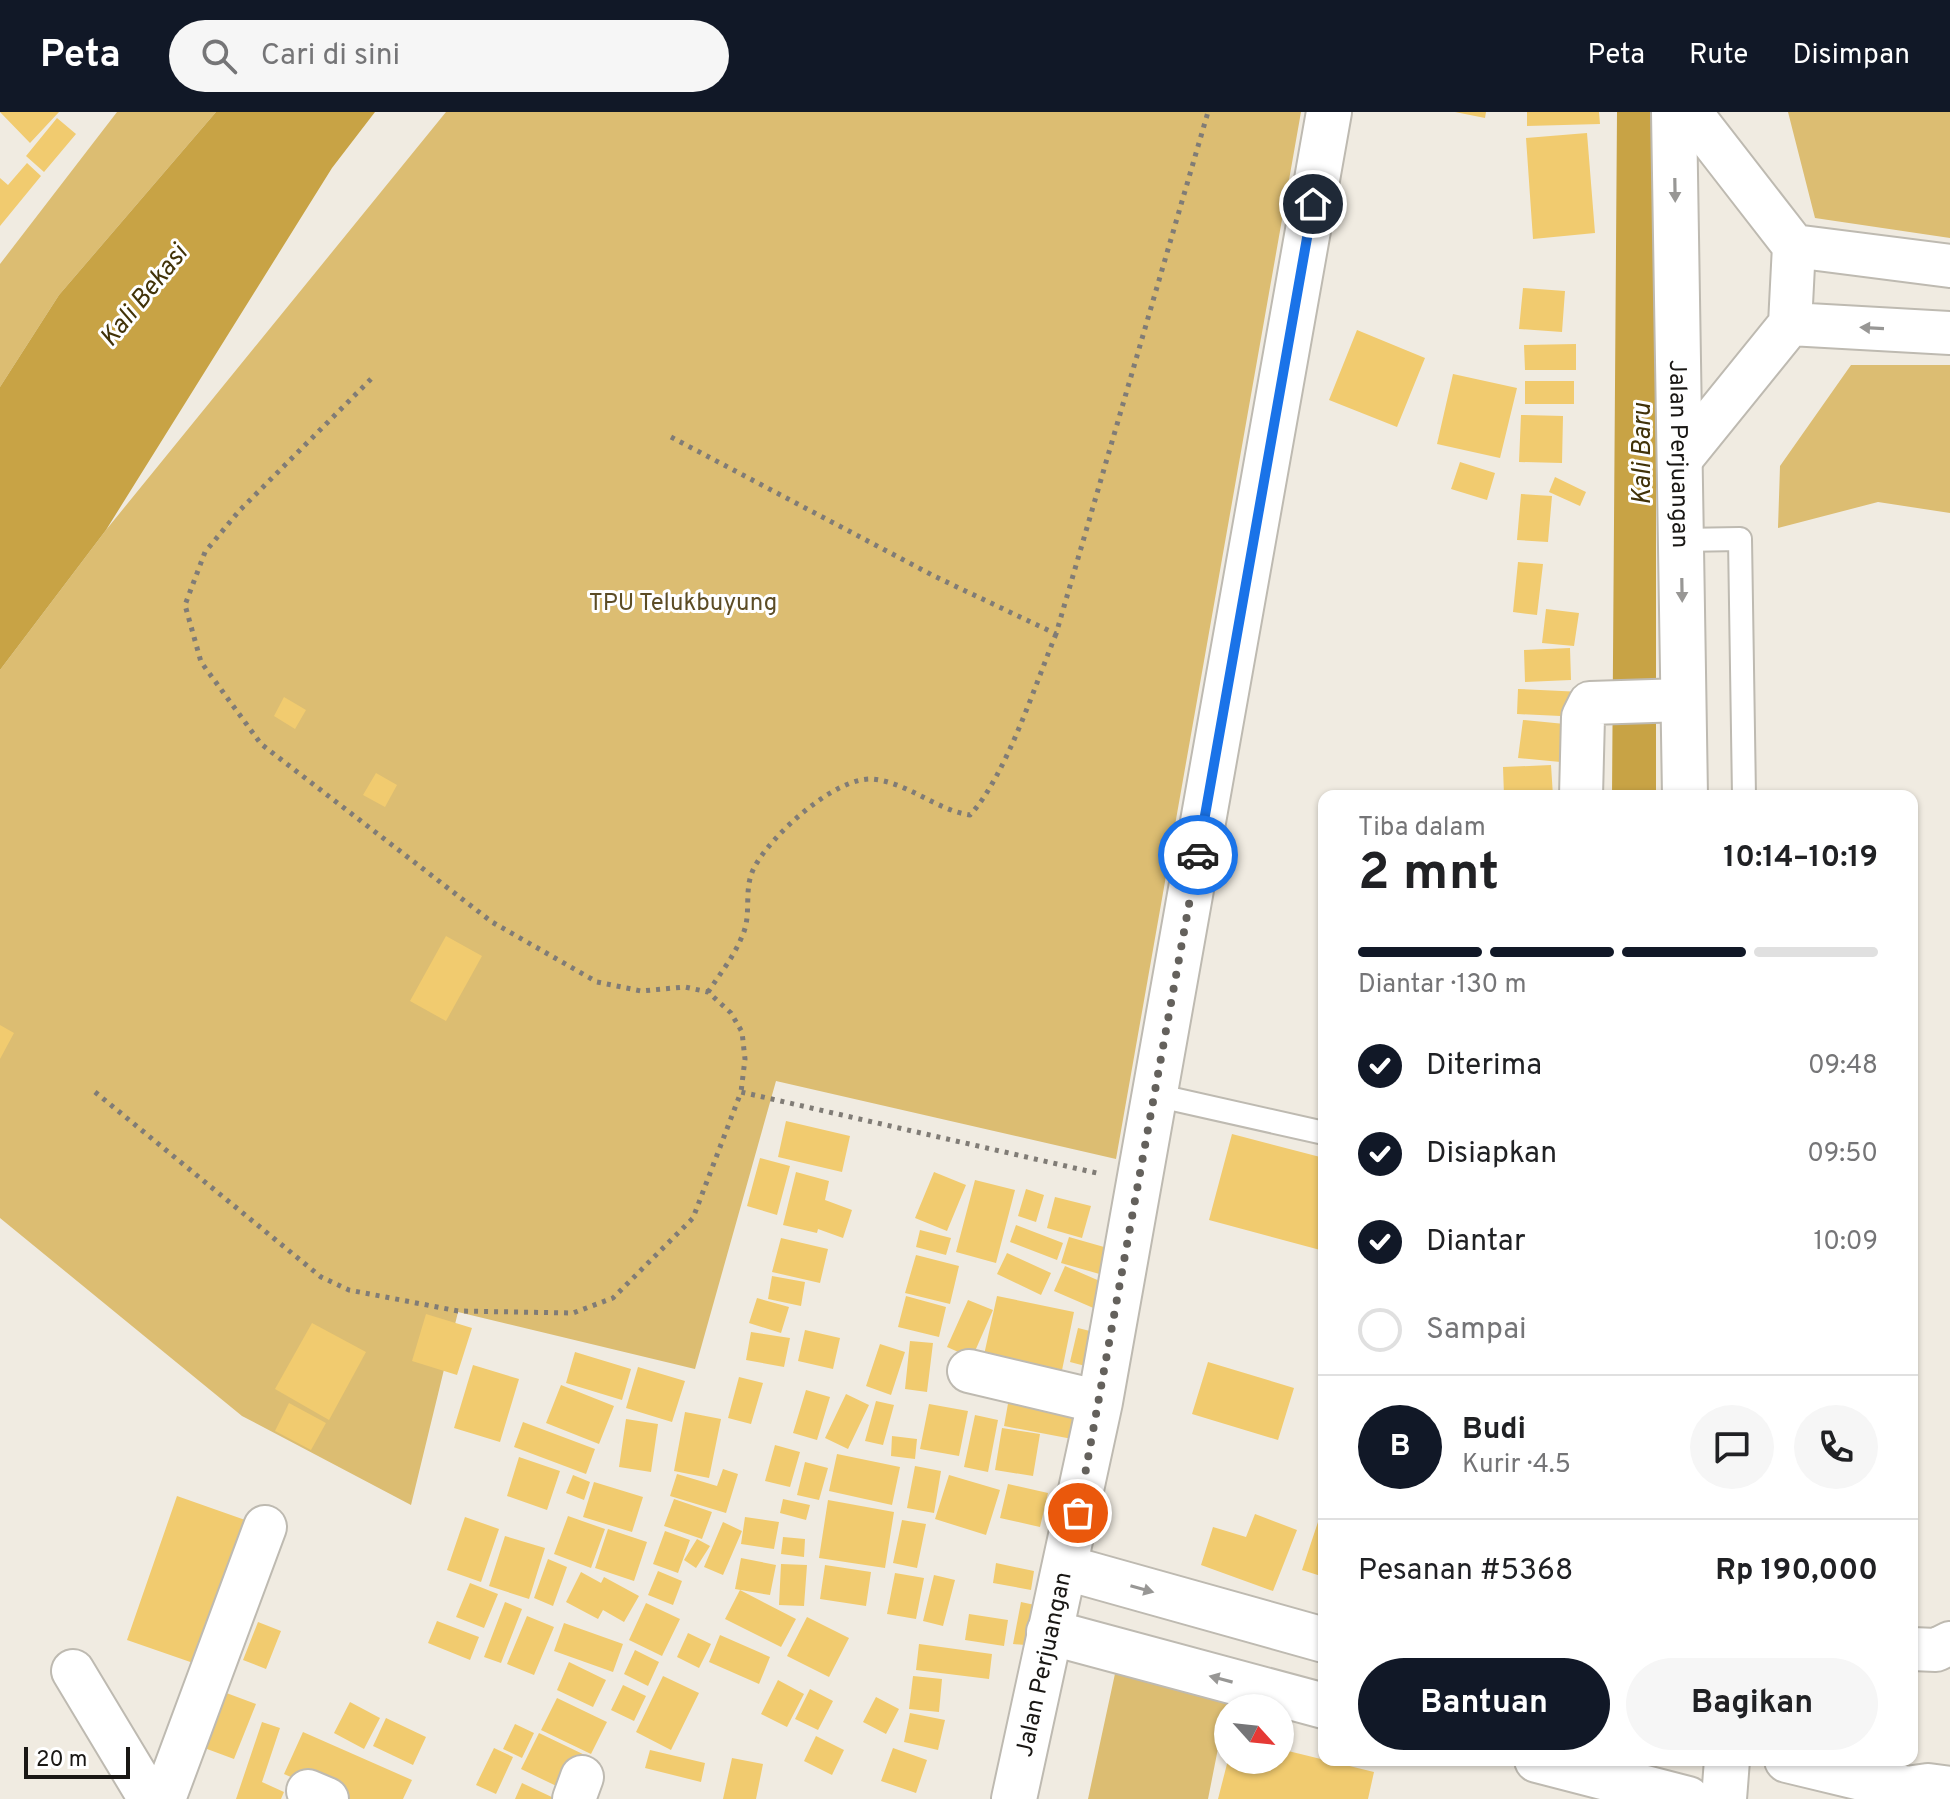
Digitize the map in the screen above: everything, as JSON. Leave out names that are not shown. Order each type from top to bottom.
[{"type":"main road","name":"Jalan Perjuangan","points":[[1014,1799],[1049,1632],[1067,1568],[1100,1402],[1329,112]]},
{"type":"main road","name":"Jalan Perjuangan","points":[[1674,112],[1682,540],[1674,701],[1684,790]]},
{"type":"main road","points":[[1067,1568],[1318,1638]]},
{"type":"main road","points":[[1049,1632],[1318,1704]]},
{"type":"main road","points":[[1562,1766],[1683,1798]]},
{"type":"main road","points":[[1724,1799],[1727,1766]]},
{"type":"main road","points":[[1807,1766],[1901,1794],[1928,1786],[1950,1789]]},
{"type":"street","points":[[1680,460],[1790,324],[1794,246],[1690,112]]},
{"type":"street","points":[[1794,246],[1950,266]]},
{"type":"street","points":[[1790,324],[1950,333]]},
{"type":"street","points":[[1581,790],[1583,717],[1590,703],[1598,700],[1674,701]]},
{"type":"street","points":[[969,1371],[1100,1402]]},
{"type":"street","points":[[164,1799],[265,1527]]},
{"type":"street","points":[[1918,1649],[1936,1650],[1950,1643]]},
{"type":"street","points":[[73,1671],[150,1799]]},
{"type":"lane","points":[[1682,540],[1740,539],[1744,790]]},
{"type":"lane","points":[[1155,1095],[1318,1132]]},
{"type":"path","points":[[708,992],[743,934],[749,910],[747,888],[754,867],[780,834],[815,803],[854,780],[874,779],[955,813],[970,815],[979,806],[1010,745],[1056,634],[1208,112]]},
{"type":"path","points":[[95,1092],[321,1277],[349,1290],[458,1311],[573,1313],[613,1298],[693,1218],[741,1092],[745,1059],[742,1032],[731,1013],[708,992],[685,987],[621,989],[597,982],[492,922],[261,744],[201,662],[185,605],[205,552],[239,511],[371,379]]},
{"type":"path","points":[[671,437],[934,576],[1056,634]]},
{"type":"path","points":[[741,1092],[1137,1183]]},
{"type":"green space","points":[[117,112],[216,112],[59,295],[0,387],[0,264]]},
{"type":"green space","name":"TPU Telukbuyung","points":[[446,112],[1301,112],[1116,1159],[776,1081],[695,1369],[458,1312],[411,1505],[242,1416],[0,1218],[0,670],[106,530]]},
{"type":"green space","points":[[1788,112],[1950,112],[1950,238],[1815,218]]},
{"type":"green space","points":[[1851,365],[1950,365],[1950,513],[1878,502],[1778,528],[1780,466]]},
{"type":"green space","points":[[1116,1669],[1214,1699],[1214,1769],[1208,1799],[1088,1799]]},
{"type":"water","name":"Kali Bekasi","points":[[216,112],[375,112],[332,168],[106,530],[0,670],[0,387],[59,295]]},
{"type":"water","name":"Kali Baru","points":[[1617,112],[1656,112],[1656,790],[1612,790]]},
{"type":"building","points":[[0,112],[59,112],[30,143]]},
{"type":"building","points":[[1455,112],[1486,112],[1485,118]]},
{"type":"building","points":[[1527,112],[1599,112],[1600,124],[1527,126]]},
{"type":"building","points":[[57,118],[76,134],[44,172],[26,156]]},
{"type":"building","points":[[1587,133],[1595,233],[1533,239],[1526,138]]},
{"type":"building","points":[[27,163],[41,176],[0,226],[0,178],[8,185]]},
{"type":"building","points":[[1523,288],[1565,291],[1562,332],[1519,329]]},
{"type":"building","points":[[1357,330],[1425,358],[1397,427],[1329,400]]},
{"type":"building","points":[[1576,344],[1576,370],[1525,370],[1524,345]]},
{"type":"building","points":[[1453,374],[1517,388],[1500,458],[1437,444]]},
{"type":"building","points":[[1525,381],[1574,381],[1574,404],[1525,404]]},
{"type":"building","points":[[1521,415],[1563,416],[1562,463],[1519,462]]},
{"type":"building","points":[[1460,462],[1495,473],[1487,500],[1451,489]]},
{"type":"building","points":[[1555,477],[1586,492],[1580,506],[1549,492]]},
{"type":"building","points":[[1521,494],[1552,496],[1548,542],[1517,540]]},
{"type":"building","points":[[1518,562],[1543,564],[1537,615],[1513,612]]},
{"type":"building","points":[[1546,609],[1579,613],[1574,646],[1542,643]]},
{"type":"building","points":[[1570,648],[1571,680],[1525,682],[1524,650]]},
{"type":"building","points":[[1518,689],[1583,692],[1581,717],[1517,714]]},
{"type":"building","points":[[284,697],[306,710],[295,729],[274,716]]},
{"type":"building","points":[[1523,720],[1575,725],[1571,763],[1518,758]]},
{"type":"building","points":[[1551,765],[1553,790],[1504,790],[1503,767]]},
{"type":"building","points":[[376,773],[397,785],[385,807],[363,795]]},
{"type":"building","points":[[446,936],[482,956],[446,1021],[410,1001]]},
{"type":"building","points":[[0,1025],[14,1033],[0,1059]]},
{"type":"building","points":[[786,1121],[850,1136],[842,1172],[778,1157]]},
{"type":"building","points":[[1232,1134],[1318,1156],[1318,1249],[1209,1220]]},
{"type":"building","points":[[760,1158],[790,1166],[777,1215],[747,1206]]},
{"type":"building","points":[[796,1172],[829,1181],[825,1200],[852,1210],[843,1238],[818,1229],[817,1233],[783,1225]]},
{"type":"building","points":[[934,1172],[966,1185],[947,1231],[915,1218]]},
{"type":"building","points":[[975,1180],[1015,1190],[996,1263],[956,1252]]},
{"type":"building","points":[[1026,1189],[1044,1195],[1036,1222],[1018,1216]]},
{"type":"building","points":[[1055,1197],[1091,1206],[1082,1238],[1047,1228]]},
{"type":"building","points":[[1016,1225],[1063,1243],[1057,1260],[1010,1242]]},
{"type":"building","points":[[920,1230],[951,1238],[946,1255],[916,1247]]},
{"type":"building","points":[[1069,1237],[1118,1251],[1110,1277],[1061,1263]]},
{"type":"building","points":[[781,1238],[828,1249],[820,1283],[772,1272]]},
{"type":"building","points":[[1007,1253],[1051,1273],[1041,1295],[997,1274]]},
{"type":"building","points":[[916,1255],[959,1266],[950,1304],[905,1293]]},
{"type":"building","points":[[1065,1266],[1109,1285],[1098,1310],[1054,1291]]},
{"type":"building","points":[[772,1276],[805,1282],[801,1306],[768,1299]]},
{"type":"building","points":[[906,1296],[946,1307],[939,1337],[898,1327]]},
{"type":"building","points":[[997,1296],[1074,1312],[1060,1380],[982,1364]]},
{"type":"building","points":[[757,1298],[789,1307],[781,1333],[749,1323]]},
{"type":"building","points":[[968,1300],[993,1310],[972,1358],[947,1347]]},
{"type":"building","points":[[426,1314],[472,1328],[457,1375],[412,1361]]},
{"type":"building","points":[[312,1323],[366,1352],[329,1420],[275,1389]]},
{"type":"building","points":[[1078,1328],[1102,1334],[1093,1368],[1070,1362]]},
{"type":"building","points":[[805,1330],[840,1338],[833,1369],[798,1361]]},
{"type":"building","points":[[751,1332],[790,1338],[784,1367],[746,1360]]},
{"type":"building","points":[[910,1341],[933,1343],[927,1392],[905,1389]]},
{"type":"building","points":[[880,1344],[905,1352],[891,1395],[866,1386]]},
{"type":"building","points":[[575,1352],[631,1369],[622,1400],[566,1383]]},
{"type":"building","points":[[1208,1362],[1294,1388],[1278,1440],[1192,1414]]},
{"type":"building","points":[[473,1365],[519,1379],[500,1442],[454,1428]]},
{"type":"building","points":[[638,1367],[685,1381],[672,1422],[626,1408]]},
{"type":"building","points":[[739,1377],[763,1383],[751,1424],[728,1418]]},
{"type":"building","points":[[561,1385],[614,1406],[599,1444],[546,1423]]},
{"type":"building","points":[[806,1390],[830,1397],[817,1440],[793,1433]]},
{"type":"building","points":[[846,1394],[869,1405],[848,1449],[825,1438]]},
{"type":"building","points":[[1009,1398],[1093,1414],[1088,1442],[1004,1426]]},
{"type":"building","points":[[876,1401],[894,1405],[883,1445],[865,1441]]},
{"type":"building","points":[[289,1403],[326,1423],[311,1450],[275,1431]]},
{"type":"building","points":[[929,1404],[968,1411],[959,1456],[920,1449]]},
{"type":"building","points":[[685,1412],[721,1419],[709,1478],[674,1471]]},
{"type":"building","points":[[975,1415],[998,1420],[988,1472],[964,1467]]},
{"type":"building","points":[[626,1419],[658,1424],[651,1472],[619,1467]]},
{"type":"building","points":[[523,1422],[595,1449],[586,1474],[514,1447]]},
{"type":"building","points":[[1002,1428],[1040,1434],[1033,1476],[995,1470]]},
{"type":"building","points":[[892,1436],[917,1439],[915,1459],[891,1456]]},
{"type":"building","points":[[775,1445],[800,1452],[790,1487],[765,1481]]},
{"type":"building","points":[[837,1454],[900,1467],[892,1505],[829,1491]]},
{"type":"building","points":[[519,1457],[560,1471],[547,1510],[507,1496]]},
{"type":"building","points":[[805,1462],[828,1468],[819,1500],[797,1495]]},
{"type":"building","points":[[915,1466],[941,1471],[934,1513],[907,1508]]},
{"type":"building","points":[[723,1469],[738,1474],[726,1513],[670,1496],[677,1474],[717,1486]]},
{"type":"building","points":[[573,1475],[590,1482],[584,1500],[566,1493]]},
{"type":"building","points":[[949,1475],[1000,1490],[986,1535],[935,1519]]},
{"type":"building","points":[[594,1482],[643,1497],[632,1532],[583,1517]]},
{"type":"building","points":[[1008,1484],[1048,1493],[1040,1527],[1000,1518]]},
{"type":"building","points":[[177,1496],[248,1521],[199,1665],[127,1640]]},
{"type":"building","points":[[674,1499],[712,1512],[702,1539],[664,1526]]},
{"type":"building","points":[[783,1499],[810,1505],[806,1520],[780,1513]]},
{"type":"building","points":[[828,1500],[894,1512],[885,1568],[819,1558]]},
{"type":"building","points":[[1255,1514],[1297,1530],[1273,1591],[1201,1565],[1213,1527],[1246,1537]]},
{"type":"building","points":[[568,1516],[605,1529],[591,1568],[554,1554]]},
{"type":"building","points":[[465,1517],[499,1529],[481,1582],[447,1570]]},
{"type":"building","points":[[745,1517],[779,1522],[774,1549],[741,1544]]},
{"type":"building","points":[[902,1520],[926,1524],[917,1568],[893,1563]]},
{"type":"building","points":[[723,1522],[742,1531],[723,1575],[704,1567]]},
{"type":"building","points":[[1318,1522],[1318,1575],[1302,1570]]},
{"type":"building","points":[[608,1529],[647,1542],[634,1581],[595,1568]]},
{"type":"building","points":[[665,1531],[690,1540],[678,1573],[653,1564]]},
{"type":"building","points":[[505,1536],[545,1548],[529,1599],[489,1586]]},
{"type":"building","points":[[783,1537],[805,1539],[804,1557],[781,1554]]},
{"type":"building","points":[[697,1539],[710,1546],[696,1568],[684,1560]]},
{"type":"building","points":[[741,1558],[776,1565],[770,1595],[735,1589]]},
{"type":"building","points":[[548,1559],[567,1567],[553,1606],[534,1598]]},
{"type":"building","points":[[996,1563],[1034,1571],[1031,1590],[993,1583]]},
{"type":"building","points":[[781,1564],[807,1565],[804,1606],[779,1605]]},
{"type":"building","points":[[825,1565],[871,1572],[866,1606],[820,1599]]},
{"type":"building","points":[[658,1571],[682,1581],[673,1605],[648,1595]]},
{"type":"building","points":[[581,1572],[601,1583],[604,1577],[639,1596],[624,1622],[603,1610],[598,1619],[566,1602]]},
{"type":"building","points":[[895,1573],[924,1578],[916,1619],[887,1614]]},
{"type":"building","points":[[934,1575],[955,1580],[943,1626],[923,1621]]},
{"type":"building","points":[[470,1583],[498,1594],[484,1628],[456,1617]]},
{"type":"building","points":[[740,1590],[796,1619],[781,1647],[725,1619]]},
{"type":"building","points":[[505,1602],[522,1609],[501,1663],[484,1657]]},
{"type":"building","points":[[1021,1602],[1044,1607],[1038,1646],[1013,1644]]},
{"type":"building","points":[[646,1603],[680,1619],[662,1656],[629,1640]]},
{"type":"building","points":[[969,1614],[1008,1620],[1004,1646],[965,1640]]},
{"type":"building","points":[[527,1616],[554,1627],[534,1675],[507,1664]]},
{"type":"building","points":[[807,1617],[849,1638],[829,1677],[787,1656]]},
{"type":"building","points":[[437,1621],[479,1637],[470,1660],[428,1643]]},
{"type":"building","points":[[258,1622],[281,1631],[266,1669],[243,1660]]},
{"type":"building","points":[[564,1623],[623,1644],[613,1672],[554,1651]]},
{"type":"building","points":[[688,1633],[711,1644],[699,1668],[677,1657]]},
{"type":"building","points":[[720,1635],[770,1657],[759,1684],[709,1662]]},
{"type":"building","points":[[919,1644],[992,1654],[989,1679],[916,1670]]},
{"type":"building","points":[[635,1650],[659,1662],[648,1686],[624,1674]]},
{"type":"building","points":[[569,1662],[606,1680],[593,1707],[557,1690]]},
{"type":"building","points":[[663,1676],[699,1693],[671,1750],[636,1732]]},
{"type":"building","points":[[913,1676],[942,1679],[939,1712],[909,1709]]},
{"type":"building","points":[[778,1680],[804,1694],[787,1727],[761,1714]]},
{"type":"building","points":[[623,1685],[646,1696],[634,1721],[611,1710]]},
{"type":"building","points":[[810,1689],[833,1701],[818,1730],[795,1719]]},
{"type":"building","points":[[221,1691],[256,1704],[234,1759],[199,1746]]},
{"type":"building","points":[[876,1697],[899,1709],[886,1734],[863,1722]]},
{"type":"building","points":[[557,1698],[607,1722],[591,1754],[541,1730]]},
{"type":"building","points":[[350,1702],[380,1718],[364,1749],[334,1733]]},
{"type":"building","points":[[910,1713],[945,1720],[938,1750],[904,1742]]},
{"type":"building","points":[[386,1718],[426,1737],[413,1765],[373,1746]]},
{"type":"building","points":[[262,1722],[280,1728],[262,1782],[284,1792],[281,1799],[236,1799]]},
{"type":"building","points":[[515,1724],[534,1733],[522,1758],[503,1749]]},
{"type":"building","points":[[303,1732],[412,1780],[403,1799],[341,1799],[284,1774]]},
{"type":"building","points":[[539,1733],[589,1757],[571,1793],[521,1769]]},
{"type":"building","points":[[816,1736],[844,1750],[832,1775],[804,1761]]},
{"type":"building","points":[[494,1748],[513,1757],[496,1794],[476,1785]]},
{"type":"building","points":[[893,1748],[927,1760],[916,1793],[881,1781]]},
{"type":"building","points":[[650,1750],[705,1763],[701,1782],[645,1768]]},
{"type":"building","points":[[1294,1752],[1318,1758],[1318,1766],[1349,1766],[1374,1772],[1368,1799],[1218,1799],[1224,1774],[1294,1774]]},
{"type":"building","points":[[732,1758],[763,1764],[756,1799],[723,1799]]},
{"type":"building","points":[[522,1783],[556,1799],[515,1799]]},
{"type":"way so far","points":[[1078,1513],[1198,855]]},
{"type":"route","points":[[1198,855],[1313,204]]}]
